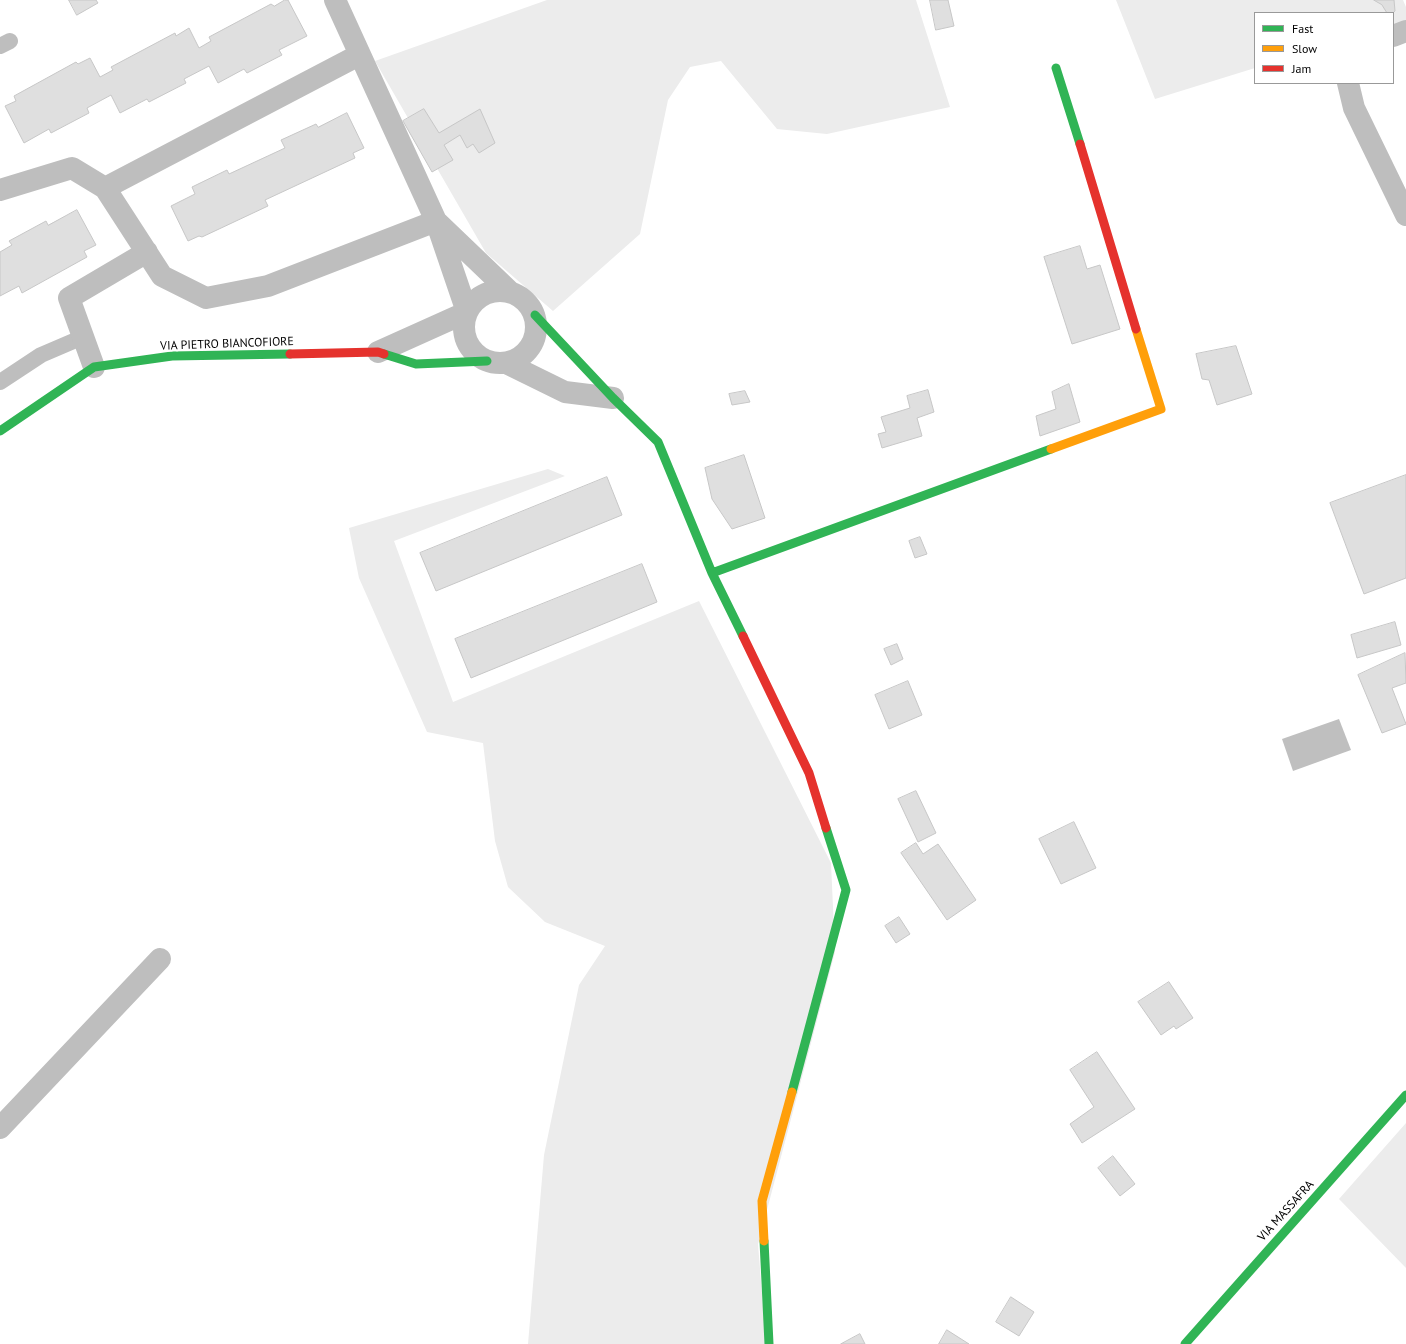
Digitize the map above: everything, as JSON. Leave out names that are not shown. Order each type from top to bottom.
[{"type":"street","points":[[334,0],[436,221],[467,312]]},
{"type":"street","points":[[1394,36],[1406,31]]},
{"type":"street","points":[[105,188],[359,55]]},
{"type":"street","points":[[712,573],[1161,409],[1056,68]]},
{"type":"street","points":[[1348,84],[1354,108],[1406,215]]},
{"type":"street","points":[[1,188],[72,168],[105,188],[162,276],[206,298],[268,286],[436,221]]},
{"type":"street","points":[[436,221],[509,291],[520,296],[530,305],[535,315],[613,398],[658,442],[712,573],[809,773],[846,890],[762,1201],[769,1344]]},
{"type":"street","points":[[94,367],[69,298],[147,252]]},
{"type":"street","points":[[509,291],[488,292],[479,296],[467,312],[464,324],[464,335],[469,346],[477,355],[565,392],[613,398]]},
{"type":"street","points":[[378,352],[467,312]]},
{"type":"street","points":[[496,362],[518,359],[528,351],[534,340],[537,328],[535,315]]},
{"type":"street","name":"VIA PIETRO BIANCOFIORE","points":[[0,431],[94,367],[172,356],[378,352],[416,364],[496,362]]},
{"type":"street","points":[[0,1128],[160,959]]},
{"type":"street","name":"VIA MASSAFRA","points":[[1185,1344],[1406,1095]]},
{"type":"lane","points":[[0,382],[41,355],[83,337]]},
{"type":"shaded area","points":[[547,0],[916,0],[950,107],[827,134],[777,129],[721,61],[690,67],[668,100],[640,234],[553,311],[486,253],[375,61]]},
{"type":"shaded area","points":[[1116,0],[1403,0],[1406,7],[1406,22],[1394,26],[1394,12],[1254,12],[1254,68],[1155,99]]},
{"type":"shaded area","points":[[548,469],[565,476],[394,541],[453,702],[699,601],[831,863],[835,952],[758,1244],[766,1344],[528,1344],[544,1155],[579,985],[605,946],[545,922],[508,887],[495,841],[483,743],[427,732],[359,578],[349,528]]},
{"type":"shaded area","points":[[1339,719],[1351,750],[1293,771],[1282,739]]},
{"type":"shaded area","points":[[1406,1123],[1406,1268],[1339,1199]]},
{"type":"building","points":[[69,0],[96,0],[98,3],[77,15]]},
{"type":"building","points":[[288,0],[307,36],[279,50],[282,55],[247,73],[244,69],[218,83],[209,66],[184,79],[186,83],[149,102],[147,99],[120,113],[111,95],[87,108],[89,113],[51,133],[49,129],[24,143],[5,106],[16,101],[14,96],[76,62],[78,64],[90,58],[100,77],[113,70],[111,67],[175,33],[176,36],[189,28],[199,48],[211,41],[209,37],[271,4],[274,6]]},
{"type":"building","points":[[930,0],[948,0],[954,26],[936,30]]},
{"type":"building","points":[[1374,0],[1394,0],[1395,11],[1386,12],[1382,5]]},
{"type":"building","points":[[424,109],[439,133],[480,109],[495,143],[479,153],[473,144],[467,148],[460,135],[444,145],[453,160],[432,172],[403,121]]},
{"type":"building","points":[[347,113],[364,148],[353,153],[355,158],[265,200],[268,206],[202,237],[199,236],[188,241],[171,206],[195,194],[192,187],[227,170],[229,174],[285,148],[281,140],[316,124],[318,127]]},
{"type":"building","points":[[77,210],[96,245],[84,251],[87,257],[22,293],[19,286],[0,296],[0,252],[12,245],[9,241],[46,221],[48,225]]},
{"type":"building","points":[[1080,246],[1087,269],[1100,265],[1120,329],[1072,344],[1044,257]]},
{"type":"building","points":[[1236,346],[1252,394],[1217,405],[1209,380],[1202,379],[1196,354]]},
{"type":"building","points":[[1069,384],[1080,422],[1040,436],[1036,416],[1056,409],[1052,392]]},
{"type":"building","points":[[928,390],[934,412],[917,418],[922,436],[882,448],[878,434],[886,432],[881,417],[910,408],[907,396]]},
{"type":"building","points":[[745,391],[750,402],[732,405],[729,394]]},
{"type":"building","points":[[744,455],[765,518],[732,529],[712,499],[705,468]]},
{"type":"building","points":[[1406,475],[1406,578],[1364,594],[1330,503]]},
{"type":"building","points":[[607,477],[622,515],[436,591],[420,553]]},
{"type":"building","points":[[920,537],[927,554],[915,558],[909,541]]},
{"type":"building","points":[[642,564],[657,602],[471,678],[455,639]]},
{"type":"building","points":[[1395,622],[1401,645],[1357,658],[1351,635]]},
{"type":"building","points":[[897,644],[903,659],[891,665],[884,649]]},
{"type":"building","points":[[1405,653],[1406,683],[1392,688],[1406,724],[1382,733],[1358,675]]},
{"type":"building","points":[[908,681],[922,715],[889,729],[875,695]]},
{"type":"building","points":[[916,791],[936,833],[918,842],[898,799]]},
{"type":"building","points":[[1074,822],[1096,868],[1061,884],[1039,839]]},
{"type":"building","points":[[916,843],[923,854],[938,844],[976,900],[947,920],[901,853]]},
{"type":"building","points":[[899,917],[910,934],[896,943],[885,926]]},
{"type":"building","points":[[1169,982],[1193,1018],[1176,1029],[1174,1026],[1161,1035],[1138,1002]]},
{"type":"building","points":[[1097,1052],[1135,1109],[1082,1143],[1070,1124],[1094,1107],[1070,1070]]},
{"type":"building","points":[[1113,1156],[1135,1184],[1120,1196],[1098,1168]]},
{"type":"building","points":[[1011,1297],[1034,1312],[1019,1336],[996,1322]]},
{"type":"building","points":[[947,1330],[969,1344],[939,1344]]},
{"type":"building","points":[[860,1334],[865,1344],[841,1344]]},
{"type":"traffic: fast","points":[[1056,68],[1080,144]]},
{"type":"traffic: fast","points":[[535,315],[613,398],[658,442],[712,573],[743,636]]},
{"type":"traffic: fast","points":[[0,431],[94,367],[172,356],[290,354]]},
{"type":"traffic: fast","points":[[384,354],[416,364],[487,361]]},
{"type":"traffic: fast","points":[[712,573],[1051,449]]},
{"type":"traffic: fast","points":[[792,1092],[846,890],[826,828]]},
{"type":"traffic: fast","points":[[1185,1344],[1406,1095]]},
{"type":"traffic: fast","points":[[764,1241],[769,1344]]},
{"type":"traffic: slow","points":[[1051,449],[1161,409],[1136,329]]},
{"type":"traffic: slow","points":[[764,1241],[762,1201],[792,1092]]},
{"type":"traffic: jam","points":[[1080,144],[1136,329]]},
{"type":"traffic: jam","points":[[290,354],[378,352],[384,354]]},
{"type":"traffic: jam","points":[[743,636],[809,773],[826,828]]}]
